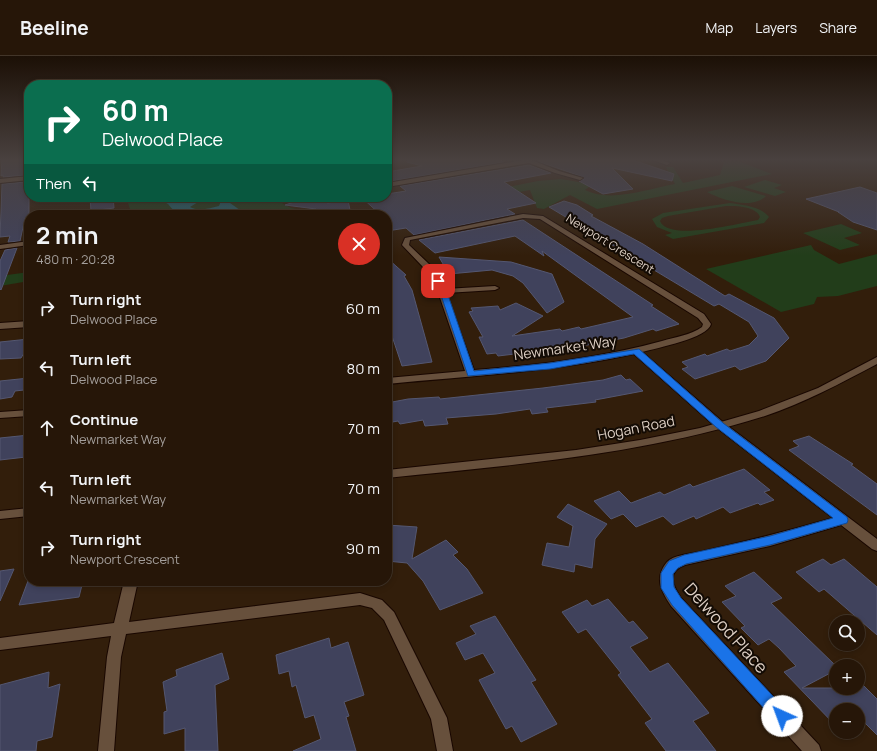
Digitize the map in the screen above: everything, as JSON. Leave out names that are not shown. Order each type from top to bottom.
[{"type":"street","name":"Newport Crescent","points":[[471,374],[443,291],[430,271],[405,244],[405,241],[415,237],[523,216],[541,216],[701,316],[707,324],[706,328],[699,333],[636,351]]},
{"type":"street","points":[[0,247],[24,244]]},
{"type":"street","points":[[443,291],[495,288]]},
{"type":"street","points":[[0,326],[24,324]]},
{"type":"street","name":"Newmarket Way","points":[[392,381],[561,364],[636,351],[720,425]]},
{"type":"street","name":"Hogan Road","points":[[392,473],[614,449],[653,442],[720,425],[766,411],[806,396],[844,379],[877,360]]},
{"type":"street","points":[[0,415],[24,413]]},
{"type":"street","points":[[720,425],[877,546]]},
{"type":"street","points":[[0,515],[24,513]]},
{"type":"street","name":"Delwood Place","points":[[813,751],[676,602],[667,588],[667,573],[673,564],[684,560],[770,541],[843,520]]},
{"type":"street","points":[[106,751],[113,664],[119,629],[130,586]]},
{"type":"street","points":[[0,644],[360,600],[368,601],[384,610],[401,639],[439,718],[445,751]]},
{"type":"green space","points":[[522,191],[392,215],[392,210],[365,210],[484,192]]},
{"type":"green space","points":[[531,191],[589,191],[595,194],[606,195],[629,194],[641,191],[685,191],[597,209],[570,195],[544,209],[537,208]]},
{"type":"green space","points":[[750,191],[766,196],[760,200],[745,203],[721,198],[707,192]]},
{"type":"green space","points":[[759,191],[786,192],[775,196]]},
{"type":"green space","points":[[128,202],[280,202],[291,208],[302,210],[130,210]]},
{"type":"green space","points":[[730,203],[756,208],[761,210],[769,217],[764,223],[673,239],[665,235],[672,233],[657,227],[652,219],[663,213]],"holes":[[[726,206],[750,209],[758,213],[760,217],[758,220],[705,230],[690,231],[676,230],[666,227],[660,221],[662,218],[668,216]]]},
{"type":"green space","points":[[841,224],[862,233],[844,238],[860,245],[840,250],[803,233]]},
{"type":"green space","points":[[811,245],[814,250],[839,264],[877,254],[877,286],[838,296],[817,297],[814,304],[781,312],[706,269]]},
{"type":"green space","points":[[24,273],[24,282],[0,286],[0,276]]},
{"type":"water","points":[[165,202],[198,202],[190,207],[197,209],[208,209],[219,206],[221,202],[230,202],[240,210],[173,210]]},
{"type":"building","points":[[2,191],[24,191],[24,202],[29,202],[29,210],[24,210],[24,223],[20,241],[8,242],[10,236],[0,237]]},
{"type":"building","points":[[403,191],[518,191],[536,203],[507,209],[515,214],[414,235],[406,228],[392,230],[392,210],[375,210],[367,202],[392,202],[392,193]]},
{"type":"building","points":[[598,191],[618,191],[603,194]]},
{"type":"building","points":[[840,191],[873,191],[877,193],[877,230],[853,222],[839,212],[806,199]]},
{"type":"building","points":[[564,201],[577,205],[593,215],[591,216],[643,244],[725,296],[729,294],[774,318],[789,338],[766,361],[740,370],[735,366],[695,379],[682,369],[688,367],[682,362],[705,354],[707,356],[727,349],[730,351],[749,345],[758,336],[749,322],[719,304],[714,306],[549,207]]},
{"type":"building","points":[[90,202],[113,202],[114,208],[91,210]]},
{"type":"building","points":[[294,202],[348,202],[350,210],[316,210],[285,205]]},
{"type":"building","points":[[523,220],[653,305],[651,306],[679,324],[656,331],[653,329],[624,338],[582,346],[498,356],[496,353],[487,354],[479,337],[483,337],[469,312],[473,311],[471,308],[498,306],[500,310],[516,303],[543,316],[512,336],[560,329],[562,331],[579,327],[581,329],[633,317],[542,251],[544,256],[515,236],[435,253],[419,240]]},
{"type":"building","points":[[17,248],[1,290],[0,261],[5,250]]},
{"type":"building","points":[[439,257],[511,262],[552,274],[564,302],[547,313],[523,283],[513,276],[492,270],[449,274]]},
{"type":"building","points":[[392,262],[406,275],[404,276],[412,290],[432,362],[402,366],[392,336]]},
{"type":"building","points":[[24,340],[24,353],[21,358],[0,359],[0,342]]},
{"type":"building","points":[[621,375],[626,380],[630,379],[643,391],[595,400],[596,402],[546,408],[548,412],[532,414],[530,409],[496,414],[446,418],[448,424],[425,426],[423,420],[400,424],[398,421],[392,422],[392,402],[408,399],[439,397],[440,399],[603,380]]},
{"type":"building","points":[[24,379],[24,390],[15,391],[12,397],[0,399],[0,381]]},
{"type":"building","points":[[24,436],[24,457],[0,460],[0,438]]},
{"type":"building","points":[[809,436],[853,464],[851,465],[877,484],[877,515],[789,450],[799,446],[793,441]]},
{"type":"building","points":[[744,469],[770,490],[764,492],[774,500],[760,505],[758,503],[730,513],[723,507],[696,519],[694,516],[673,525],[663,516],[636,527],[623,514],[611,519],[594,501],[619,491],[631,503],[660,492],[664,495],[690,484],[693,487]]},
{"type":"building","points":[[568,504],[607,524],[595,539],[592,568],[575,564],[574,572],[542,565],[547,543],[569,547],[573,526],[557,517]]},
{"type":"building","points":[[392,525],[417,527],[412,559],[446,540],[458,552],[453,555],[467,569],[483,593],[440,610],[423,581],[407,563],[392,562]]},
{"type":"building","points":[[823,559],[831,565],[844,559],[877,587],[877,635],[865,625],[865,615],[854,615],[824,589],[819,592],[796,572]]},
{"type":"building","points":[[14,569],[0,601],[0,571]]},
{"type":"building","points":[[754,572],[782,598],[771,603],[829,659],[829,674],[802,688],[829,688],[829,695],[865,695],[865,687],[877,699],[877,735],[865,723],[865,703],[829,703],[829,719],[784,672],[796,666],[779,648],[769,639],[758,645],[741,628],[745,626],[722,602],[736,596],[725,586]]},
{"type":"building","points":[[26,586],[82,586],[79,597],[19,605]]},
{"type":"building","points":[[608,599],[629,623],[633,621],[648,638],[630,647],[650,672],[668,663],[709,713],[693,721],[716,751],[666,751],[645,723],[652,719],[618,675],[621,673],[586,629],[578,633],[562,612],[587,600],[592,606]]},
{"type":"building","points":[[495,616],[536,680],[531,682],[557,724],[521,742],[512,726],[506,729],[479,680],[495,673],[483,653],[465,660],[456,643],[476,634],[470,626]]},
{"type":"building","points":[[329,638],[331,648],[348,642],[364,695],[344,702],[349,716],[346,717],[356,751],[293,751],[321,739],[314,715],[305,718],[296,685],[292,687],[289,671],[279,674],[276,655]]},
{"type":"building","points":[[222,653],[229,679],[215,685],[218,751],[185,751],[185,728],[164,734],[164,712],[167,711],[163,682],[177,676],[176,670]]},
{"type":"building","points":[[49,672],[48,688],[60,684],[52,737],[37,741],[36,751],[0,751],[0,685]]},
{"type":"route","points":[[438,281],[471,374],[550,366],[636,351],[720,425],[843,520],[770,541],[684,560],[673,564],[667,573],[667,588],[676,602],[782,716]]}]
